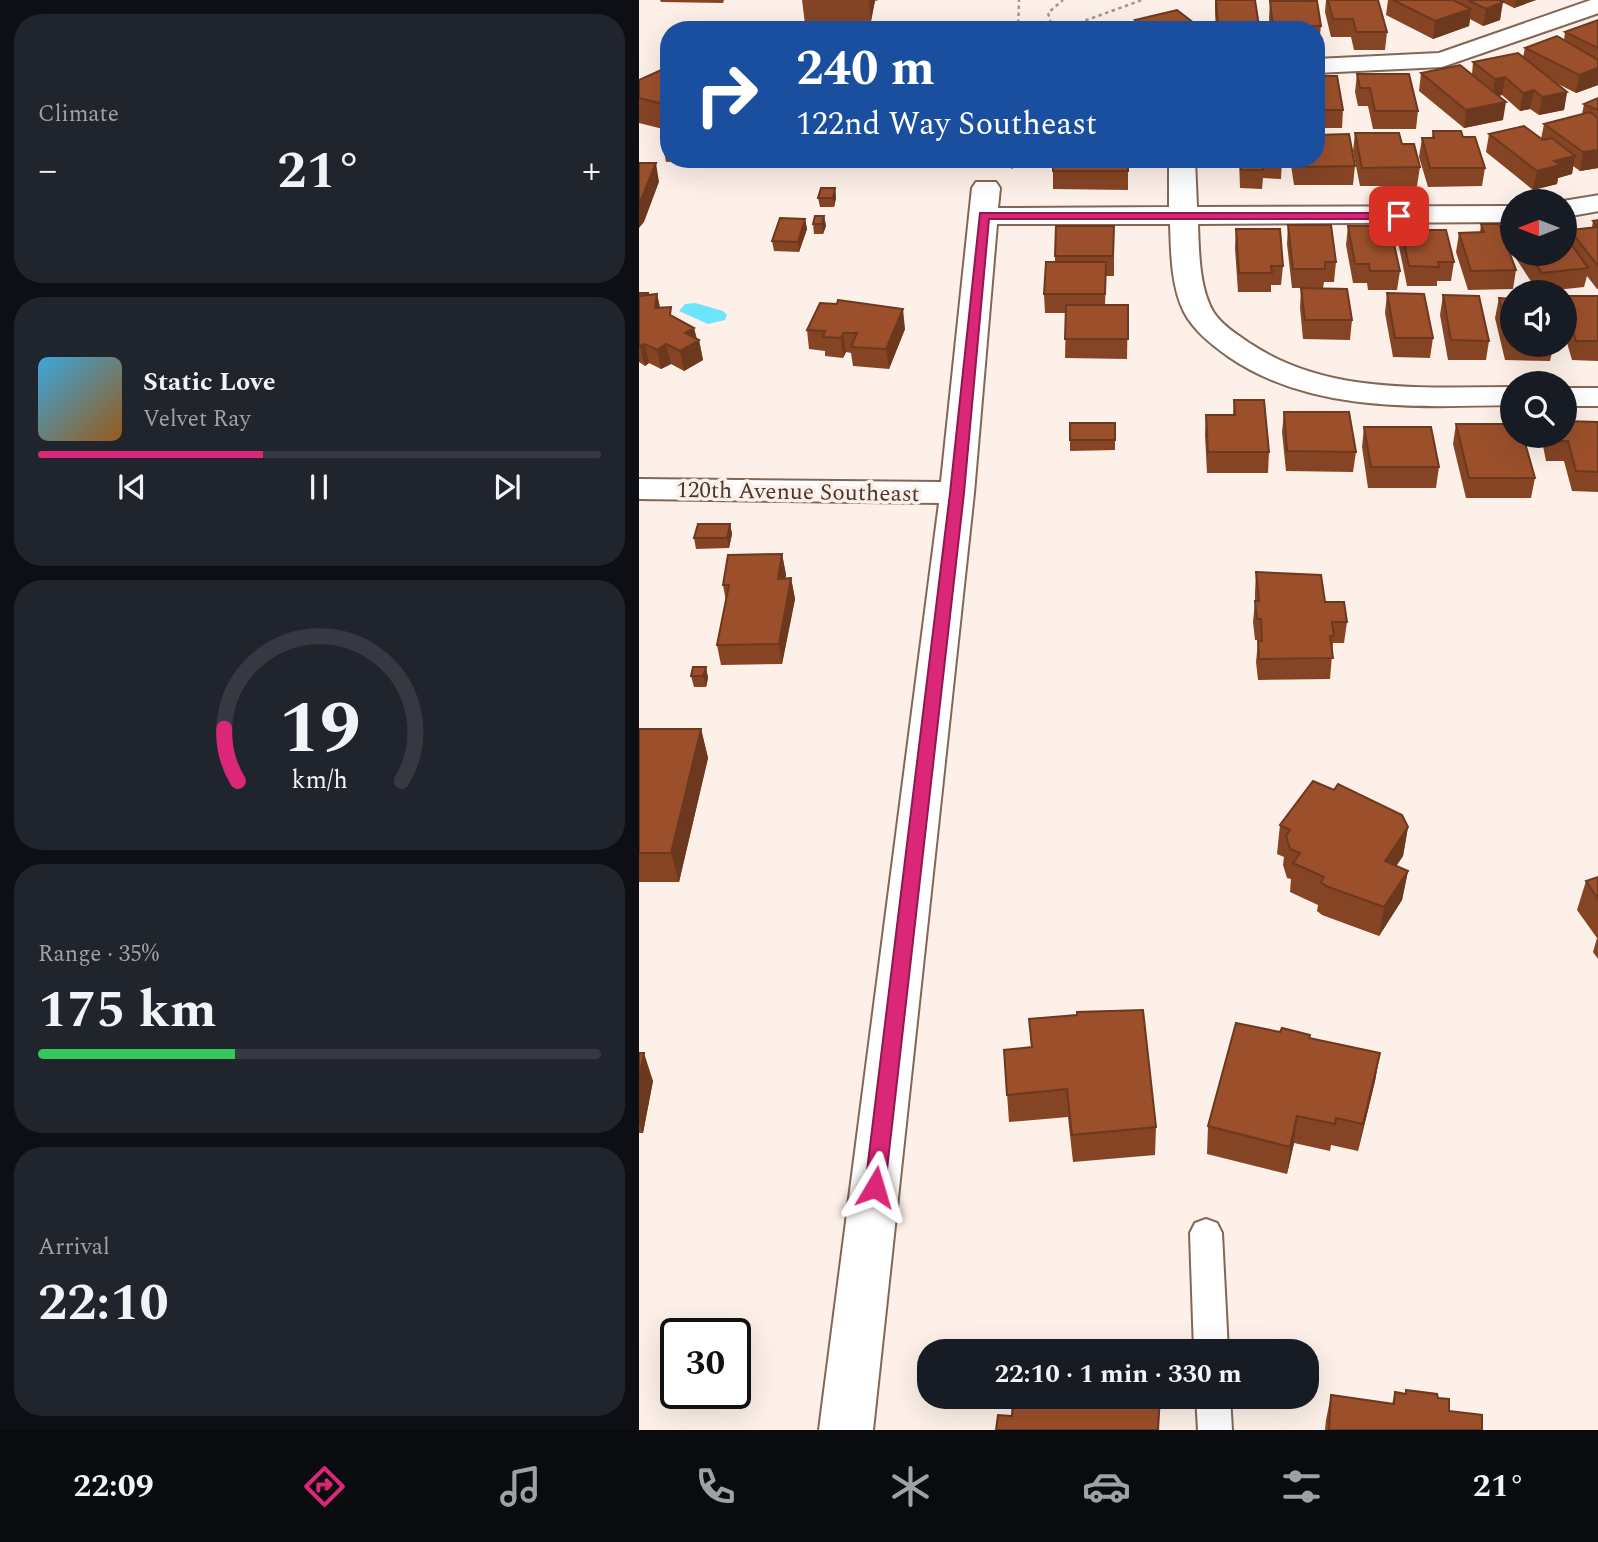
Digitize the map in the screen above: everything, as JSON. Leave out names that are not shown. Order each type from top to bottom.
[{"type":"street","points":[[1325,66],[1442,60],[1598,5]]},
{"type":"street","points":[[1182,168],[1189,278],[1197,309],[1209,327],[1259,364],[1310,384],[1367,394],[1500,396]]},
{"type":"street","points":[[846,1430],[957,493],[985,202],[1185,216],[1500,214]]},
{"type":"street","points":[[1577,207],[1598,203]]},
{"type":"street","points":[[1577,397],[1598,397]]},
{"type":"street","name":"120th Avenue Southeast","points":[[639,489],[957,493]]},
{"type":"lane","points":[[1206,1233],[1210,1339]]},
{"type":"lane","points":[[1214,1409],[1215,1430]]},
{"type":"path","points":[[1018,21],[1019,0]]},
{"type":"path","points":[[1050,21],[1048,13],[1063,0]]},
{"type":"path","points":[[1085,21],[1142,0]]},
{"type":"water","points":[[695,303],[723,311],[727,315],[725,320],[708,324],[679,311],[685,304]]},
{"type":"building","points":[[1216,0],[1255,0],[1258,21],[1218,21]]},
{"type":"building","points":[[1328,0],[1378,0],[1387,32],[1356,32],[1353,19],[1333,19]]},
{"type":"building","points":[[1393,0],[1453,0],[1471,9],[1435,21]]},
{"type":"building","points":[[1468,0],[1498,0],[1503,2],[1486,9]]},
{"type":"building","points":[[1270,1],[1317,1],[1320,21],[1272,21]]},
{"type":"building","points":[[1177,10],[1191,21],[1136,21]]},
{"type":"building","points":[[1598,20],[1598,48],[1565,32]]},
{"type":"building","points":[[1557,36],[1598,60],[1598,68],[1579,75],[1525,48]]},
{"type":"building","points":[[1518,53],[1567,92],[1542,97],[1534,90],[1523,93],[1505,77],[1495,79],[1473,62]]},
{"type":"building","points":[[1460,65],[1506,102],[1466,110],[1421,73]]},
{"type":"building","points":[[660,70],[660,103],[639,98],[639,80]]},
{"type":"building","points":[[1357,74],[1409,74],[1418,111],[1375,111],[1370,88],[1360,88]]},
{"type":"building","points":[[1325,76],[1337,76],[1343,110],[1325,110]]},
{"type":"building","points":[[1598,98],[1598,110],[1584,104]]},
{"type":"building","points":[[1590,112],[1598,118],[1598,150],[1583,152],[1544,124]]},
{"type":"building","points":[[1524,126],[1543,140],[1552,138],[1575,156],[1554,161],[1560,165],[1537,171],[1489,134]]},
{"type":"building","points":[[1433,131],[1461,131],[1463,137],[1475,137],[1485,168],[1430,168],[1422,138],[1434,138]]},
{"type":"building","points":[[1355,133],[1399,133],[1402,144],[1414,144],[1420,167],[1362,168]]},
{"type":"building","points":[[1349,134],[1355,166],[1325,166],[1325,135]]},
{"type":"building","points":[[639,163],[656,163],[639,204]]},
{"type":"building","points":[[1053,168],[1128,168],[1128,171],[1053,171]]},
{"type":"building","points":[[1241,168],[1263,168],[1263,170]]},
{"type":"building","points":[[821,188],[835,188],[833,198],[818,198]]},
{"type":"building","points":[[815,216],[824,216],[822,224],[813,224]]},
{"type":"building","points":[[780,218],[805,219],[798,242],[772,241]]},
{"type":"building","points":[[1400,223],[1419,223],[1421,230],[1446,230],[1454,262],[1438,262],[1439,267],[1409,266]]},
{"type":"building","points":[[1481,224],[1499,224],[1500,266],[1515,266],[1516,270],[1471,271],[1459,233],[1484,232]]},
{"type":"building","points":[[1288,225],[1331,225],[1336,262],[1325,262],[1325,269],[1293,269]]},
{"type":"building","points":[[1056,226],[1114,226],[1113,256],[1055,256]]},
{"type":"building","points":[[1348,226],[1390,226],[1400,271],[1370,271],[1369,264],[1355,264]]},
{"type":"building","points":[[1598,227],[1598,266],[1577,239],[1577,229]]},
{"type":"building","points":[[1236,229],[1280,229],[1283,266],[1271,266],[1272,273],[1239,273]]},
{"type":"building","points":[[1577,252],[1588,268],[1542,273],[1537,266],[1577,266]]},
{"type":"building","points":[[1046,262],[1106,262],[1105,294],[1044,294]]},
{"type":"building","points":[[1301,288],[1347,289],[1352,320],[1305,320]]},
{"type":"building","points":[[1387,293],[1424,294],[1433,338],[1395,338]]},
{"type":"building","points":[[657,294],[655,308],[671,307],[670,315],[694,328],[685,333],[699,340],[680,351],[666,344],[657,350],[645,344],[639,346],[639,296]]},
{"type":"building","points":[[1443,295],[1479,296],[1489,341],[1451,340]]},
{"type":"building","points":[[1577,296],[1598,296],[1598,341],[1577,341]]},
{"type":"building","points":[[838,300],[903,309],[886,349],[851,347],[857,333],[843,333],[841,338],[823,337],[825,331],[807,330],[820,303],[837,304]]},
{"type":"building","points":[[1066,305],[1128,305],[1128,339],[1065,339]]},
{"type":"building","points":[[1234,400],[1264,400],[1269,452],[1208,452],[1206,415],[1235,415]]},
{"type":"building","points":[[1284,412],[1349,412],[1356,452],[1287,451]]},
{"type":"building","points":[[1577,421],[1598,422],[1598,472],[1576,471],[1570,448],[1577,448]]},
{"type":"building","points":[[1070,423],[1115,423],[1115,440],[1070,440]]},
{"type":"building","points":[[1456,424],[1500,424],[1500,448],[1526,448],[1535,478],[1469,478]]},
{"type":"building","points":[[1364,427],[1431,427],[1439,467],[1371,467]]},
{"type":"building","points":[[698,524],[730,524],[727,538],[694,538]]},
{"type":"building","points":[[782,554],[778,579],[791,578],[779,644],[717,645],[729,585],[723,585],[728,555]]},
{"type":"building","points":[[1256,572],[1321,575],[1325,602],[1344,602],[1347,622],[1332,622],[1334,636],[1330,636],[1333,658],[1259,659],[1258,641],[1262,641],[1261,619],[1257,619],[1255,601],[1259,601]]},
{"type":"building","points":[[693,667],[706,667],[703,676],[691,676]]},
{"type":"building","points":[[639,729],[701,729],[671,853],[639,853]]},
{"type":"building","points":[[1313,781],[1334,790],[1338,784],[1402,815],[1408,827],[1385,861],[1408,871],[1384,907],[1326,886],[1321,882],[1324,877],[1293,863],[1300,853],[1290,849],[1286,836],[1290,830],[1280,825]]},
{"type":"building","points":[[1598,877],[1598,899],[1586,881]]},
{"type":"building","points":[[1143,1010],[1156,1127],[1072,1135],[1067,1089],[1007,1095],[1004,1050],[1032,1047],[1029,1019],[1077,1015],[1077,1012]]},
{"type":"building","points":[[1236,1023],[1280,1032],[1282,1028],[1310,1035],[1309,1038],[1380,1053],[1363,1124],[1336,1118],[1335,1124],[1297,1116],[1290,1147],[1208,1126]]},
{"type":"building","points":[[639,1053],[644,1053],[639,1077]]},
{"type":"building","points":[[1406,1390],[1437,1394],[1438,1398],[1449,1399],[1449,1411],[1482,1415],[1482,1430],[1329,1430],[1331,1395],[1394,1404],[1395,1392],[1406,1394]]},
{"type":"building","points":[[1012,1409],[1159,1409],[1158,1430],[996,1430],[998,1415],[1012,1416]]},
{"type":"route","points":[[875,1187],[957,493],[984,216],[1399,216]]}]
